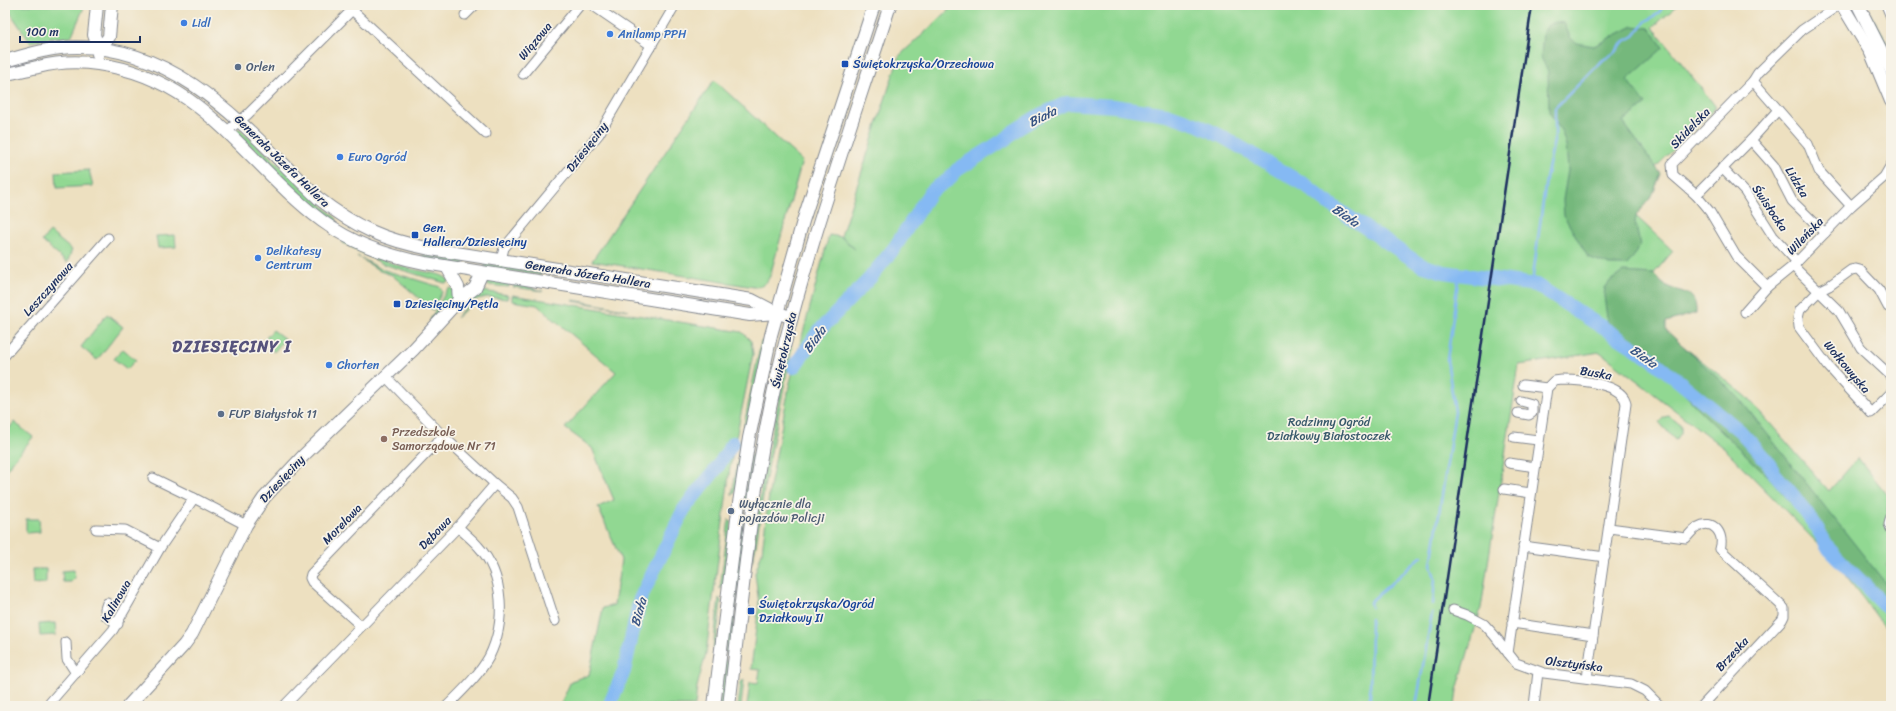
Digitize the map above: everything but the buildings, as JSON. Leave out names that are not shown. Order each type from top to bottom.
[{"type":"main road","points":[[97,5],[94,35],[99,49]]},
{"type":"main road","points":[[96,63],[99,49],[109,37],[112,5]]},
{"type":"main road","name":"Świętokrzyska","points":[[714,706],[739,503],[749,438],[777,313],[821,163],[874,5]]},
{"type":"main road","name":"Świętokrzyska","points":[[729,706],[754,505],[770,408],[813,239],[890,5]]},
{"type":"main road","points":[[1842,5],[1871,53],[1891,102]]},
{"type":"main road","points":[[1858,5],[1891,70]]},
{"type":"main road","name":"Generała Józefa Hallera","points":[[5,61],[34,52],[56,48],[78,47],[99,49],[141,59],[174,73],[204,91],[240,122],[318,198],[343,217],[379,236],[406,244],[752,300],[777,313],[792,317]]},
{"type":"main road","points":[[137,73],[141,59]]},
{"type":"main road","name":"Generała Józefa Hallera","points":[[5,74],[53,64],[78,62],[96,63],[137,73],[167,86],[184,95],[199,106],[228,131],[314,214],[336,230],[368,247],[387,254],[404,259],[446,267],[750,315],[777,313]]},
{"type":"main road","points":[[336,230],[343,217]]},
{"type":"main road","points":[[446,267],[458,286],[459,300]]},
{"type":"main road","name":"Dziesięciny","points":[[128,706],[181,649],[192,634],[246,525],[258,505],[269,492],[386,377],[459,300],[475,288],[482,273]]},
{"type":"main road","points":[[633,296],[635,282]]},
{"type":"main road","points":[[739,503],[754,505]]},
{"type":"street","points":[[465,16],[475,5]]},
{"type":"street","name":"Wiązowa","points":[[522,74],[580,5]]},
{"type":"street","points":[[592,5],[652,46]]},
{"type":"street","name":"Dziesięciny","points":[[501,260],[504,248],[599,134],[675,5]]},
{"type":"street","name":"Skidelska","points":[[1767,288],[1736,256],[1710,212],[1696,195],[1673,174],[1672,164],[1753,81],[1758,73],[1802,30],[1839,5]]},
{"type":"street","points":[[1886,5],[1891,16]]},
{"type":"street","points":[[228,131],[240,122],[355,8],[486,134]]},
{"type":"street","points":[[1753,81],[1808,144],[1819,171],[1851,206]]},
{"type":"street","points":[[1696,195],[1751,140],[1778,110]]},
{"type":"street","name":"Lidzka","points":[[1751,140],[1774,166],[1792,201],[1825,233]]},
{"type":"street","name":"Wileńska","points":[[1745,312],[1767,288],[1795,264],[1851,206],[1887,177],[1891,166]]},
{"type":"street","name":"Świsłocka","points":[[1722,168],[1745,192],[1773,236],[1795,264],[1839,311],[1860,348],[1891,376]]},
{"type":"street","name":"Leszczynowa","points":[[5,355],[108,238]]},
{"type":"street","points":[[1819,290],[1829,286],[1851,270],[1860,270],[1879,290],[1888,307]]},
{"type":"street","name":"Wołkowyska","points":[[1819,290],[1800,310],[1798,318],[1799,327],[1828,366],[1871,413],[1891,393]]},
{"type":"street","points":[[386,377],[443,436],[512,498],[518,507],[555,621]]},
{"type":"street","name":"Buska","points":[[1547,388],[1558,380],[1581,382],[1612,387],[1618,390],[1626,400],[1587,678]]},
{"type":"street","points":[[1508,653],[1534,467],[1547,388],[1523,385]]},
{"type":"street","points":[[1518,413],[1529,415],[1532,411],[1532,404],[1521,402]]},
{"type":"street","points":[[1532,411],[1542,413]]},
{"type":"street","name":"Morelowa","points":[[361,626],[312,582],[310,578],[311,574],[443,436]]},
{"type":"street","points":[[1514,437],[1538,440]]},
{"type":"street","points":[[1509,463],[1534,467]]},
{"type":"street","points":[[153,478],[246,525]]},
{"type":"street","name":"Dębowa","points":[[284,706],[458,527],[496,484]]},
{"type":"street","points":[[1504,489],[1531,493]]},
{"type":"street","name":"Kalinowa","points":[[47,706],[118,624],[160,548],[194,498]]},
{"type":"street","points":[[1891,517],[1889,524],[1891,529]]},
{"type":"street","name":"Brzeska","points":[[1609,528],[1686,538],[1699,526],[1704,524],[1714,526],[1721,534],[1722,544],[1720,549],[1784,608],[1785,614],[1782,620],[1702,706]]},
{"type":"street","points":[[447,706],[472,679],[488,658],[497,636],[501,613],[500,597],[496,578],[489,562],[478,546],[458,527]]},
{"type":"street","points":[[96,529],[125,530],[160,548]]},
{"type":"street","points":[[1523,546],[1605,557]]},
{"type":"street","points":[[107,603],[105,609],[106,616],[118,624]]},
{"type":"street","name":"Olsztyńska","points":[[1453,610],[1480,622],[1494,635],[1516,663],[1538,672],[1620,682],[1635,686],[1649,694],[1660,706]]},
{"type":"street","points":[[1512,623],[1594,635]]},
{"type":"street","points":[[66,642],[67,659],[76,673]]},
{"type":"street","points":[[1534,706],[1538,672]]},
{"type":"green space","points":[[5,5],[85,5],[71,37],[30,42]]},
{"type":"green space","name":"Rodzinny Ogród Działkowy Białostoczek","points":[[943,5],[1678,5],[1653,27],[1716,107],[1621,202],[1673,251],[1629,303],[1747,397],[1829,491],[1858,458],[1889,497],[1885,524],[1891,533],[1891,560],[1886,565],[1891,571],[1891,635],[1832,558],[1726,450],[1600,352],[1519,365],[1481,608],[1457,690],[1455,706],[747,706],[750,682],[758,683],[760,670],[751,669],[759,604],[755,573],[762,552],[770,487],[790,382],[829,235],[841,237],[855,249],[841,236],[899,56],[949,10]]},
{"type":"green space","points":[[1864,5],[1885,38],[1891,59]]},
{"type":"green space","points":[[1556,22],[1564,23],[1570,37],[1576,43],[1594,46],[1633,26],[1649,28],[1655,34],[1663,48],[1627,80],[1646,104],[1623,122],[1661,174],[1652,196],[1637,214],[1635,221],[1640,245],[1637,252],[1627,265],[1610,265],[1588,257],[1564,216],[1563,200],[1568,170],[1566,146],[1562,132],[1549,112],[1548,72],[1541,57],[1543,32],[1548,25]]},
{"type":"green space","points":[[714,80],[802,161],[770,276],[767,281],[762,286],[754,287],[592,261]]},
{"type":"green space","points":[[240,129],[337,219],[335,223],[307,201],[234,130]]},
{"type":"green space","points":[[89,170],[93,186],[57,188],[56,172]]},
{"type":"green space","points":[[50,232],[72,250],[67,263],[42,241]]},
{"type":"green space","points":[[175,235],[176,247],[158,248],[156,236]]},
{"type":"green space","points":[[343,240],[400,266],[440,275],[450,281],[445,283],[383,264],[343,243]]},
{"type":"green space","points":[[423,255],[464,260],[463,265],[422,258]]},
{"type":"green space","points":[[357,256],[381,269],[440,287],[442,292],[433,310],[392,275],[380,271]]},
{"type":"green space","points":[[484,263],[541,272],[540,275],[486,268]]},
{"type":"green space","points":[[1623,272],[1654,274],[1670,288],[1686,293],[1694,299],[1696,313],[1666,322],[1666,330],[1738,397],[1891,590],[1891,621],[1768,476],[1701,412],[1667,375],[1619,345],[1609,332],[1604,296],[1605,288],[1610,281]]},
{"type":"green space","points":[[492,279],[509,282],[509,287],[488,285],[484,282]]},
{"type":"green space","points":[[515,283],[543,291],[513,287]]},
{"type":"green space","points":[[448,288],[454,289],[452,300],[433,319],[430,320]]},
{"type":"green space","points":[[483,291],[508,295],[507,299],[487,297],[477,299],[456,318],[471,300]]},
{"type":"green space","points":[[512,295],[742,332],[751,341],[753,354],[730,468],[706,653],[697,687],[695,706],[560,706],[571,681],[589,675],[603,608],[614,605],[621,560],[598,507],[614,500],[592,448],[565,428],[616,372],[537,305],[512,301]]},
{"type":"green space","points":[[573,300],[629,310],[573,301]]},
{"type":"green space","points":[[107,314],[123,327],[97,360],[81,347]]},
{"type":"green space","points":[[273,330],[285,339],[274,352],[262,342]]},
{"type":"green space","points":[[765,340],[735,493],[732,495],[744,425],[761,342]]},
{"type":"green space","points":[[790,345],[792,348],[765,482],[756,546],[752,562],[762,480]]},
{"type":"green space","points":[[123,349],[136,360],[127,369],[114,359]]},
{"type":"green space","points":[[1669,416],[1681,425],[1681,433],[1676,440],[1659,422],[1664,417]]},
{"type":"green space","points":[[14,422],[33,437],[5,471],[5,434]]},
{"type":"green space","points":[[751,455],[753,456],[749,500],[744,499]]},
{"type":"green space","points":[[744,507],[743,543],[730,656],[725,651]]},
{"type":"green space","points":[[26,519],[39,519],[40,532],[26,533]]},
{"type":"green space","points":[[729,519],[732,522],[724,586],[720,589]]},
{"type":"green space","points":[[32,569],[46,569],[46,583],[33,584]]},
{"type":"green space","points":[[74,570],[75,578],[71,582],[63,582],[62,571]]},
{"type":"green space","points":[[719,598],[721,601],[715,651],[713,649]]},
{"type":"green space","points":[[55,623],[56,635],[40,636],[39,624]]},
{"type":"green space","points":[[724,659],[729,664],[724,706],[719,706]]},
{"type":"green space","points":[[744,679],[741,706],[738,706],[741,682]]},
{"type":"waterway","points":[[1532,284],[1546,179],[1555,136],[1555,108],[1603,60],[1616,52],[1623,42],[1634,36],[1646,21],[1658,14],[1664,5]]},
{"type":"waterway","name":"Biała","points":[[794,367],[818,332],[870,278],[895,247],[931,191],[948,180],[957,170],[1007,138],[1014,131],[1040,115],[1067,103],[1114,106],[1167,114],[1196,124],[1223,137],[1307,186],[1324,200],[1421,265],[1444,272],[1536,285],[1649,357],[1740,431],[1767,461],[1775,474],[1793,495],[1817,528],[1829,549],[1891,612]]},
{"type":"waterway","points":[[1433,604],[1435,578],[1431,565],[1455,412],[1447,360],[1459,274]]},
{"type":"waterway","name":"Biała","points":[[609,706],[624,671],[640,599],[684,509],[716,469],[733,443]]},
{"type":"waterway","points":[[1371,607],[1370,602],[1422,556]]},
{"type":"waterway","points":[[1416,706],[1432,613]]},
{"type":"waterway","points":[[1370,706],[1371,619]]},
{"type":"railway","points":[[1428,706],[1532,5]]},
{"type":"place","name":"Lidl","points":[[184,23]]},
{"type":"place","name":"Anilamp PPH","points":[[610,34]]},
{"type":"place","name":"Świętokrzyska/Orzechowa","points":[[845,64]]},
{"type":"place","name":"Orlen","points":[[238,67]]},
{"type":"place","name":"Euro Ogród","points":[[340,157]]},
{"type":"place","name":"Gen. Hallera/Dziesięciny","points":[[415,235]]},
{"type":"place","name":"Delikatesy Centrum","points":[[258,258]]},
{"type":"place","name":"Dziesięciny/Pętla","points":[[397,304]]},
{"type":"place","name":"Chorten","points":[[329,365]]},
{"type":"place","name":"FUP Białystok 11","points":[[221,414]]},
{"type":"place","name":"Przedszkole Samorządowe Nr 71","points":[[384,439]]},
{"type":"place","name":"Wyłącznie dla pojazdów Policji","points":[[731,511]]},
{"type":"place","name":"Świętokrzyska/Ogród Działkowy II","points":[[751,611]]},
{"type":"district","name":"DZIESIĘCINY I","points":[[232,346]]}]
